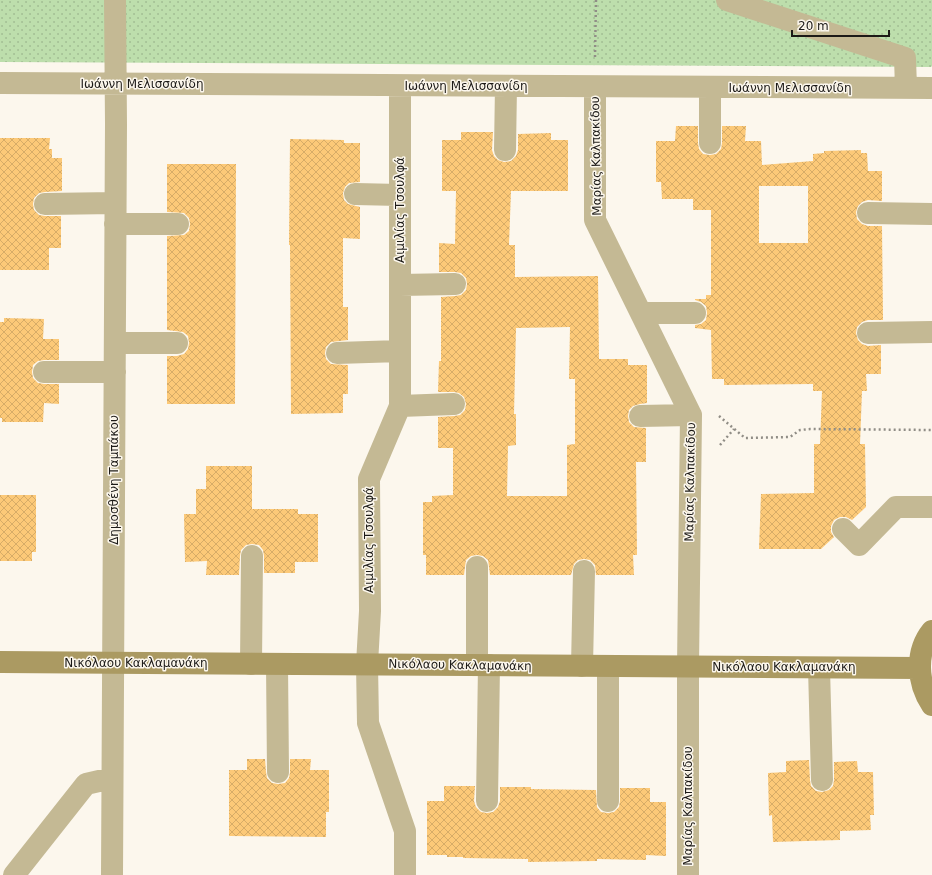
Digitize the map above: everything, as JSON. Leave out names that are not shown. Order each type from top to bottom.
[{"type":"street","name":"Δημοσθένη Ταμπάκου","points":[[112,875],[116,84],[115,0]]},
{"type":"street","points":[[727,0],[905,58],[906,88]]},
{"type":"street","name":"Ιωάννη Μελισσανίδη","points":[[0,83],[932,88]]},
{"type":"street","name":"Αιμιλίας Τσουλφά","points":[[400,86],[400,406],[369,479],[370,611],[367,664],[368,723],[405,831],[405,875]]},
{"type":"street","points":[[505,150],[506,86]]},
{"type":"street","name":"Μαρίας Καλπακίδου","points":[[595,87],[596,220],[688,408],[688,875]]},
{"type":"street","points":[[710,87],[710,143]]},
{"type":"street","points":[[355,194],[400,195]]},
{"type":"street","points":[[44,204],[115,213],[178,224]]},
{"type":"street","points":[[868,213],[932,214]]},
{"type":"street","points":[[400,285],[455,284]]},
{"type":"street","points":[[641,313],[695,313]]},
{"type":"street","points":[[868,333],[932,332]]},
{"type":"street","points":[[115,343],[177,343]]},
{"type":"street","points":[[337,352],[400,351]]},
{"type":"street","points":[[44,372],[115,372]]},
{"type":"street","points":[[400,406],[454,404]]},
{"type":"street","points":[[640,416],[688,408]]},
{"type":"street","points":[[843,529],[859,545],[896,506],[932,507]]},
{"type":"street","points":[[251,664],[252,556]]},
{"type":"street","points":[[477,567],[483,665],[487,801]]},
{"type":"street","points":[[582,666],[584,571]]},
{"type":"street","points":[[932,630],[922,649],[920,668],[921,682],[932,705]]},
{"type":"street","name":"Νικόλαου Κακλαμανάκη","points":[[0,662],[920,668]]},
{"type":"street","points":[[277,664],[278,772]]},
{"type":"street","points":[[608,666],[608,801]]},
{"type":"street","points":[[819,668],[822,780]]},
{"type":"street","points":[[14,875],[86,784],[112,778]]},
{"type":"path","points":[[595,87],[596,0]]},
{"type":"path","points":[[688,408],[702,402],[745,438],[790,437],[800,430],[810,428],[932,430]]},
{"type":"green space","points":[[0,0],[932,0],[932,66],[0,62]]},
{"type":"building","points":[[676,126],[698,126],[699,149],[703,154],[716,154],[721,149],[722,126],[746,126],[745,141],[761,141],[762,165],[813,161],[813,154],[824,153],[824,151],[861,150],[861,153],[867,153],[868,171],[882,171],[882,201],[868,200],[862,202],[858,206],[856,212],[857,219],[862,224],[868,226],[882,226],[883,320],[868,320],[862,322],[857,327],[856,333],[858,340],[862,344],[868,346],[881,345],[881,374],[866,374],[867,391],[862,391],[860,444],[865,444],[866,507],[852,520],[846,517],[840,517],[834,520],[831,526],[831,532],[834,537],[821,549],[759,549],[761,494],[814,493],[814,444],[820,444],[822,391],[813,391],[813,384],[724,385],[724,379],[712,379],[711,330],[695,328],[695,325],[701,324],[706,320],[707,313],[706,306],[695,299],[706,299],[706,295],[711,295],[711,210],[693,210],[693,199],[662,199],[661,182],[656,182],[656,141],[675,141]],"holes":[[[759,186],[808,186],[808,243],[759,243]]]},
{"type":"building","points":[[461,132],[493,132],[492,150],[494,156],[498,160],[504,162],[511,161],[516,156],[518,150],[518,134],[551,133],[551,140],[568,140],[568,191],[511,191],[509,245],[515,245],[515,277],[598,276],[599,359],[628,359],[628,365],[647,365],[647,403],[633,406],[629,410],[628,416],[629,422],[634,427],[646,428],[646,462],[636,462],[637,555],[633,555],[634,575],[596,575],[595,565],[590,560],[584,559],[578,560],[574,564],[571,575],[490,575],[488,560],[483,556],[477,555],[471,556],[466,560],[464,575],[426,575],[426,555],[423,555],[423,502],[432,502],[432,496],[453,495],[453,448],[438,448],[438,417],[460,415],[465,410],[466,404],[464,397],[459,393],[438,392],[439,361],[441,361],[441,297],[461,295],[466,290],[467,284],[466,278],[461,273],[439,272],[439,243],[455,244],[456,191],[442,191],[442,140],[461,140]],"holes":[[[570,327],[569,379],[575,379],[575,444],[567,445],[567,496],[507,496],[508,446],[516,445],[516,414],[514,414],[516,328]]]},
{"type":"building","points":[[0,138],[50,138],[49,149],[52,149],[52,158],[62,158],[62,191],[39,193],[34,198],[33,204],[34,210],[39,215],[61,216],[61,248],[49,248],[49,270],[0,270]]},
{"type":"building","points":[[290,139],[344,140],[344,143],[360,143],[360,182],[349,183],[345,187],[343,193],[344,200],[348,204],[360,207],[360,239],[343,238],[343,307],[348,307],[348,340],[331,342],[326,347],[325,353],[326,359],[331,364],[348,365],[348,394],[343,394],[343,413],[291,414],[289,245]]},
{"type":"building","points":[[167,164],[236,164],[235,404],[167,404],[167,356],[184,354],[188,349],[189,343],[188,336],[183,332],[167,330],[167,236],[184,235],[189,231],[190,224],[189,218],[184,213],[167,212]]},
{"type":"building","points":[[4,318],[44,319],[43,339],[59,339],[59,360],[38,361],[33,365],[33,378],[38,383],[59,384],[59,404],[44,403],[43,422],[2,422],[2,418],[0,418],[0,322],[4,322]]},
{"type":"building","points":[[206,466],[252,466],[252,509],[298,509],[298,514],[318,514],[318,562],[295,562],[295,573],[264,573],[263,550],[259,545],[252,544],[246,545],[241,550],[239,575],[206,575],[207,561],[185,562],[184,514],[196,514],[196,489],[206,489]]},
{"type":"building","points":[[0,495],[36,495],[36,552],[32,552],[32,561],[0,561]]},
{"type":"building","points":[[247,759],[265,759],[267,778],[272,783],[278,784],[285,783],[289,778],[290,759],[311,759],[310,770],[329,770],[329,812],[326,812],[326,837],[229,836],[229,770],[247,770]]},
{"type":"building","points":[[809,760],[811,786],[816,791],[822,792],[829,790],[833,786],[834,762],[857,761],[858,772],[873,772],[874,815],[870,815],[871,830],[840,831],[840,840],[773,842],[772,815],[769,816],[768,773],[786,772],[786,761]]},
{"type":"building","points":[[444,786],[475,786],[474,801],[476,807],[481,812],[487,813],[493,812],[498,807],[500,801],[500,787],[596,790],[597,807],[601,812],[608,813],[614,812],[619,807],[620,788],[650,788],[650,802],[666,802],[666,856],[646,855],[646,860],[597,859],[597,861],[528,862],[528,859],[463,858],[447,857],[447,855],[427,855],[427,801],[444,801]]}]
